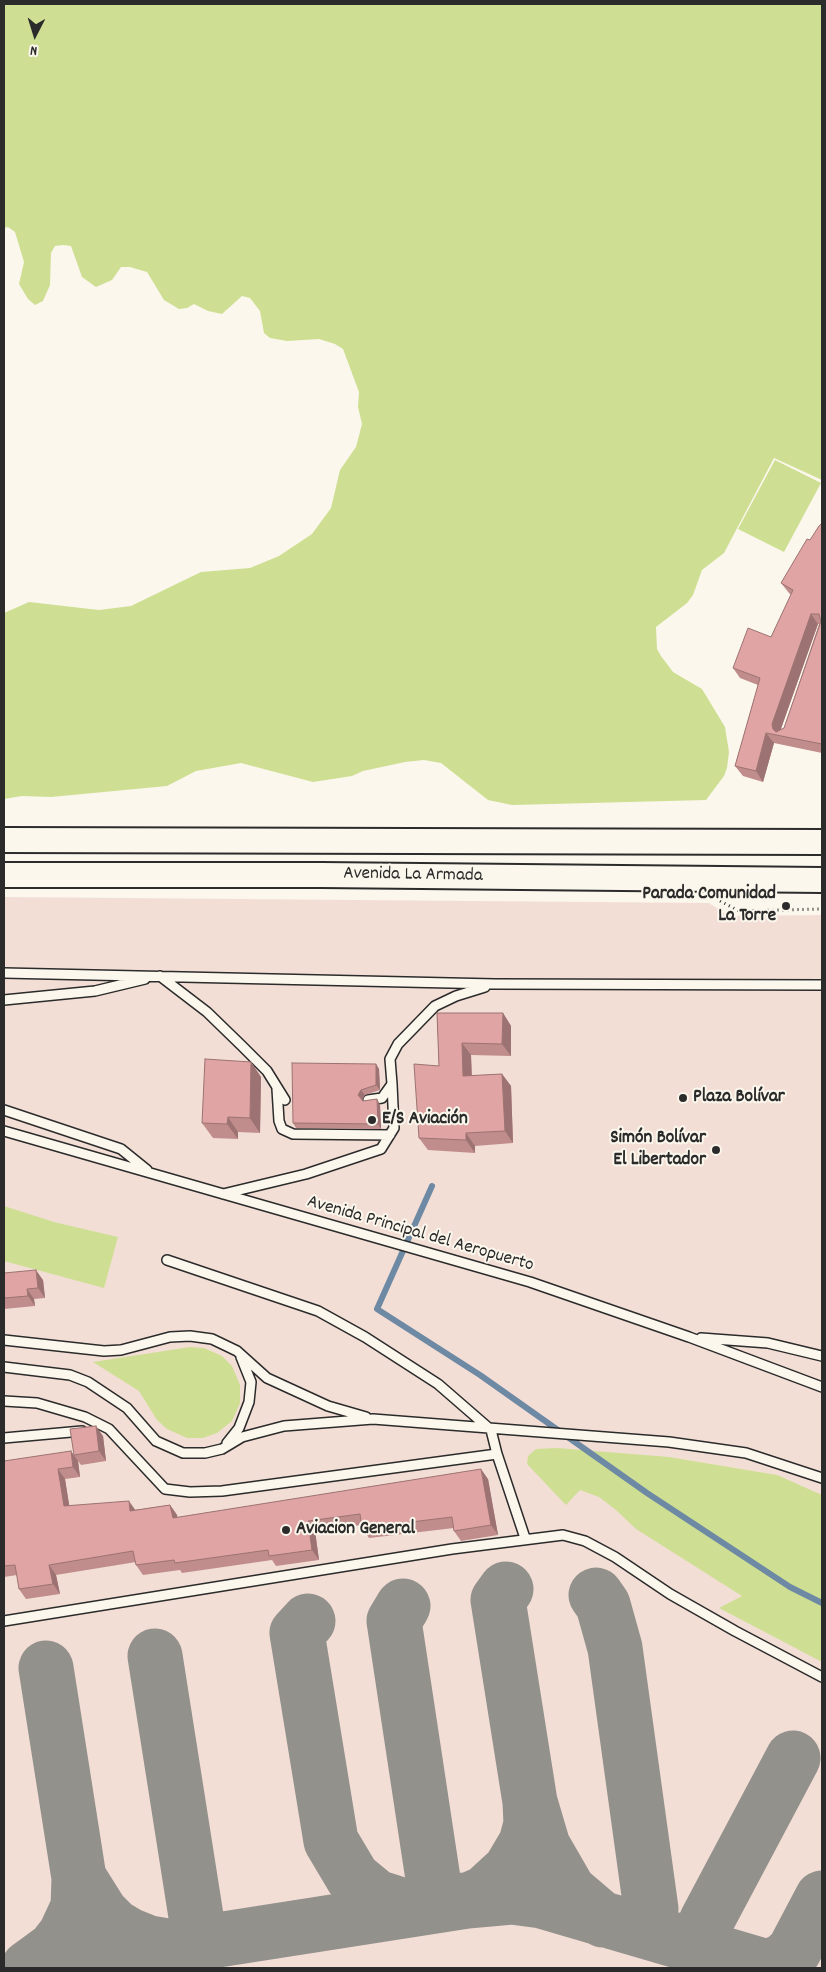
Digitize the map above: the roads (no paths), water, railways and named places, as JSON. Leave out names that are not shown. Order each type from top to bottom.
[{"type":"main road","name":"Avenida La Armada","points":[[4,840],[822,842]]},
{"type":"main road","name":"Avenida La Armada","points":[[4,875],[330,875],[822,880]]},
{"type":"lane","points":[[4,973],[495,984],[822,985]]},
{"type":"lane","points":[[4,1000],[95,991],[160,976]]},
{"type":"lane","points":[[160,976],[207,1012],[267,1071],[277,1084],[285,1100]]},
{"type":"lane","points":[[223,1194],[306,1174],[381,1149],[394,1128],[390,1059],[398,1044],[435,1006],[456,996],[495,984]]},
{"type":"lane","points":[[277,1084],[279,1121],[282,1129],[292,1134],[390,1135]]},
{"type":"lane","points":[[368,1100],[382,1098],[392,1084]]},
{"type":"lane","points":[[4,1110],[121,1149],[151,1174]]},
{"type":"lane","name":"Avenida Principal del Aeropuerto","points":[[4,1131],[364,1236],[530,1282],[688,1337],[822,1388]]},
{"type":"lane","points":[[167,1260],[318,1311],[438,1384],[491,1430],[525,1538]]},
{"type":"lane","points":[[4,1340],[104,1351],[120,1350],[170,1337],[190,1336],[212,1339],[237,1351],[266,1378],[328,1406],[373,1419]]},
{"type":"lane","points":[[688,1337],[768,1343],[822,1356]]},
{"type":"lane","points":[[222,1449],[243,1420],[251,1392],[249,1373],[237,1351]]},
{"type":"lane","points":[[4,1366],[70,1375],[88,1382],[127,1408],[156,1441],[171,1449],[194,1454],[222,1449],[242,1437],[284,1426],[373,1419],[491,1430],[642,1440],[746,1452],[822,1478]]},
{"type":"lane","points":[[4,1401],[37,1403],[62,1408],[109,1429],[165,1489],[190,1492],[222,1492],[497,1454]]},
{"type":"lane","points":[[4,1438],[109,1429]]},
{"type":"lane","points":[[4,1621],[525,1538],[563,1535],[585,1541],[615,1557],[670,1594],[822,1677]]},
{"type":"waterway","points":[[432,1186],[377,1309],[480,1375],[647,1493],[790,1587],[822,1603]]},
{"type":"place","name":"Parada Comunidad La Torre","points":[[786,906]]},
{"type":"place","name":"Plaza Bolívar","points":[[683,1098]]},
{"type":"place","name":"E/S Aviación","points":[[372,1120]]},
{"type":"place","name":"Simón Bolívar El Libertador","points":[[716,1150]]},
{"type":"place","name":"Aviacion General","points":[[286,1530]]}]
